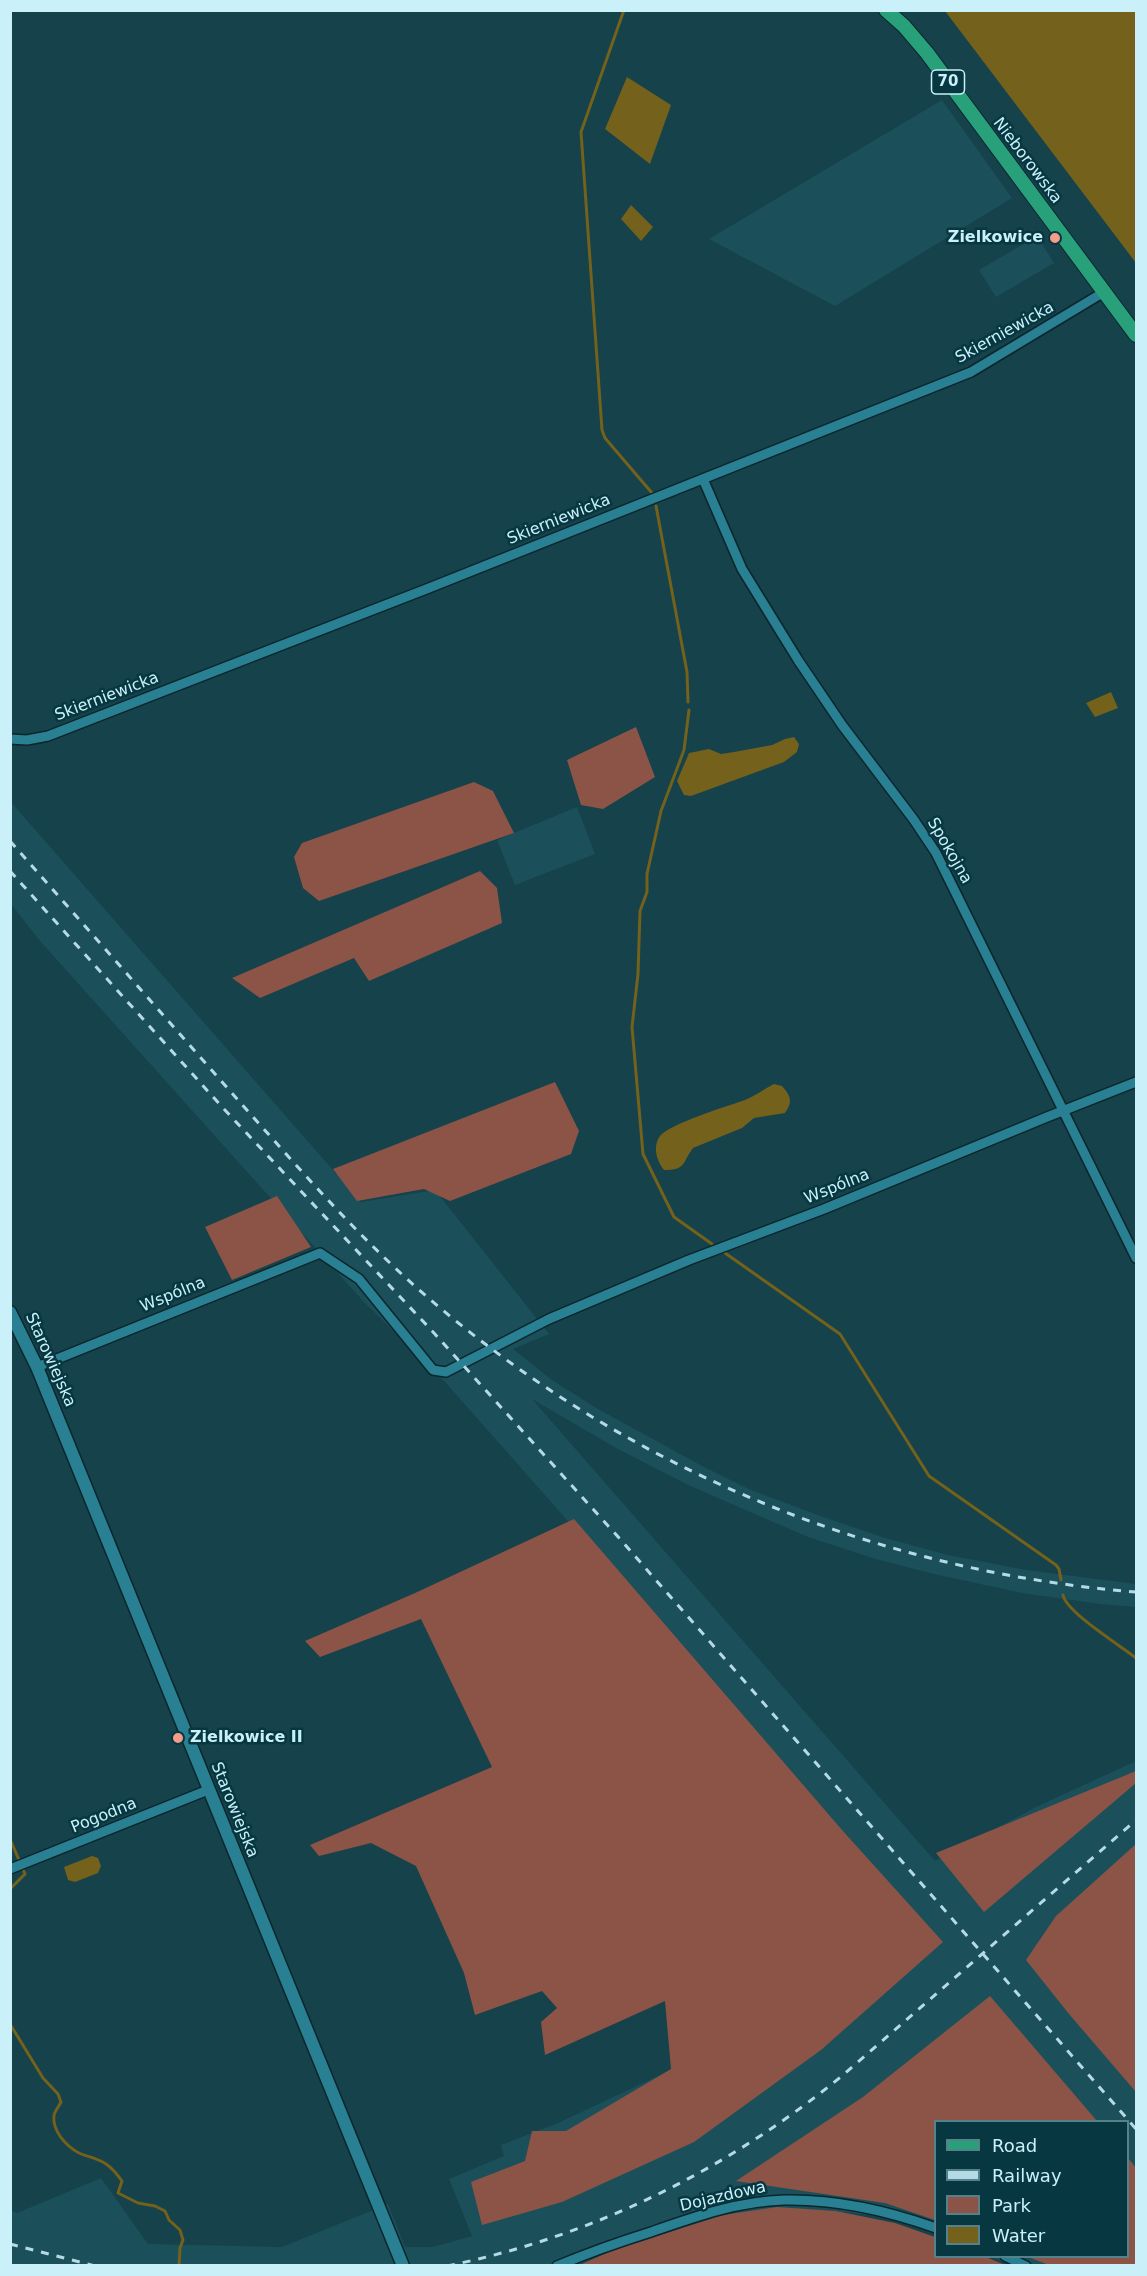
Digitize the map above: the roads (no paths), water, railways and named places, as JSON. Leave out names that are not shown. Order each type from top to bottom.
[{"type":"main road","name":"Nieborowska","points":[[886,10],[927,53],[1137,335]]},
{"type":"street","name":"Skierniewicka","points":[[10,739],[27,740],[48,736],[429,588],[971,372],[1104,292]]},
{"type":"street","name":"Spokojna","points":[[703,479],[742,569],[798,660],[842,725],[914,820],[936,853],[1137,1258]]},
{"type":"street","name":"Wspólna","points":[[38,1367],[320,1253],[359,1280],[433,1370],[441,1373],[549,1319],[689,1260],[824,1209],[1137,1082]]},
{"type":"street","name":"Starowiejska","points":[[10,1312],[38,1367],[208,1790],[401,2260]]},
{"type":"street","name":"Pogodna","points":[[14,1868],[208,1790]]},
{"type":"street","name":"Dojazdowa","points":[[557,2265],[712,2212],[782,2200],[816,2200],[874,2208],[934,2227]]},
{"type":"street","points":[[1010,2258],[1026,2265]]},
{"type":"water","points":[[945,11],[1136,11],[1136,263]]},
{"type":"water","points":[[627,77],[671,105],[650,164],[605,129]]},
{"type":"water","points":[[631,205],[653,227],[641,241],[621,219]]},
{"type":"water","points":[[1111,692],[1118,708],[1095,717],[1086,703]]},
{"type":"water","points":[[794,737],[799,744],[797,752],[784,762],[691,796],[684,795],[677,781],[689,753],[709,749],[721,754],[772,745]]},
{"type":"water","points":[[774,1084],[782,1086],[789,1096],[790,1102],[785,1113],[754,1118],[742,1128],[693,1148],[680,1167],[664,1170],[659,1162],[656,1145],[660,1136],[666,1131],[752,1097]]},
{"type":"water","points":[[92,1856],[98,1858],[101,1866],[98,1873],[75,1882],[68,1880],[64,1867]]},
{"type":"waterway","points":[[624,10],[581,132],[602,430],[605,438],[652,493]]},
{"type":"waterway","points":[[656,506],[687,672],[688,702]]},
{"type":"waterway","points":[[689,710],[684,750],[661,811],[647,874],[647,892],[640,911],[638,974],[632,1027],[643,1154],[674,1217],[712,1244]]},
{"type":"waterway","points":[[725,1253],[840,1334],[929,1476],[1056,1565],[1061,1580]]},
{"type":"waterway","points":[[1063,1595],[1066,1602],[1083,1619],[1136,1658]]},
{"type":"waterway","points":[[10,1839],[25,1874],[10,1889]]},
{"type":"waterway","points":[[10,2024],[43,2078],[58,2094],[61,2102],[55,2113],[54,2121],[61,2137],[74,2150],[103,2162],[112,2169],[122,2181],[118,2193],[138,2203],[155,2206],[165,2211],[169,2220],[180,2230],[183,2240],[179,2266]]},
{"type":"railway","points":[[10,841],[281,1149],[370,1243],[417,1288],[494,1351],[576,1407],[663,1456],[752,1498],[845,1533],[940,1561],[1037,1580],[1136,1592]]},
{"type":"railway","points":[[10,871],[223,1108],[434,1333],[620,1539],[1128,2120]]},
{"type":"railway","points":[[447,2266],[555,2237],[606,2217],[657,2195],[753,2141],[843,2075],[1136,1820]]},
{"type":"railway","points":[[1129,2121],[1136,2129]]},
{"type":"railway","points":[[10,2244],[95,2266]]},
{"type":"place","name":"Zielkowice","points":[[1055,238]]},
{"type":"place","name":"Zielkowice II","points":[[178,1738]]}]
